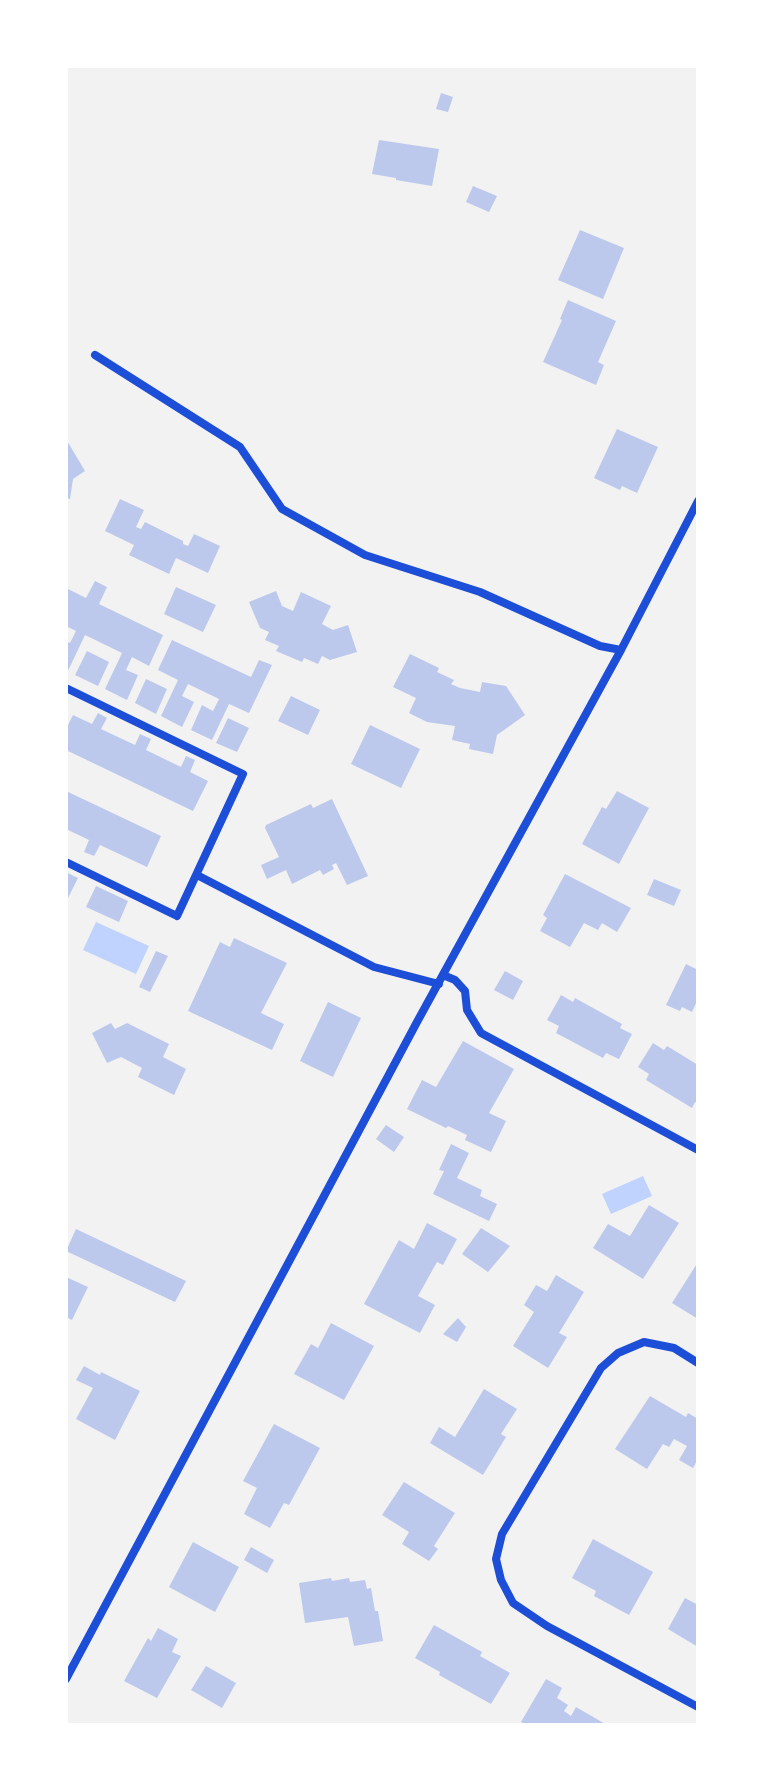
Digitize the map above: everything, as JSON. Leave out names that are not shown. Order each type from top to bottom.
[{"type":"street","points":[[95,355],[240,447],[282,509],[365,555],[480,592],[600,646],[621,650]]},
{"type":"street","points":[[66,1679],[410,1035],[621,650],[698,501]]},
{"type":"street","points":[[66,688],[243,774],[177,916],[66,862]]},
{"type":"street","points":[[197,875],[374,967],[455,980],[465,991],[467,1010],[481,1033],[698,1150]]},
{"type":"street","points":[[698,1363],[674,1348],[644,1342],[618,1353],[601,1368],[502,1534],[496,1559],[501,1580],[513,1603],[547,1626],[698,1707]]},
{"type":"water","points":[[96,922],[149,946],[136,974],[83,950]]},
{"type":"water","points":[[643,1176],[652,1196],[611,1214],[602,1194]]},
{"type":"building","points":[[441,93],[453,97],[448,112],[436,109]]},
{"type":"building","points":[[379,140],[439,149],[432,186],[372,174]]},
{"type":"building","points":[[473,186],[497,196],[489,212],[466,202]]},
{"type":"building","points":[[580,230],[624,248],[603,299],[558,280]]},
{"type":"building","points":[[568,300],[616,321],[598,362],[604,365],[596,385],[543,362]]},
{"type":"building","points":[[617,429],[658,447],[637,493],[622,486],[620,490],[594,478]]},
{"type":"building","points":[[66,439],[85,471],[73,479],[70,499],[66,498]]},
{"type":"building","points":[[120,499],[144,510],[136,527],[141,529],[145,522],[188,546],[194,534],[220,546],[208,573],[176,558],[169,574],[129,555],[134,545],[105,531]]},
{"type":"building","points":[[95,581],[107,587],[99,604],[163,635],[149,666],[132,657],[126,670],[138,675],[127,700],[105,689],[122,653],[85,635],[66,675],[66,641],[70,643],[76,631],[66,626],[66,588],[86,598]]},
{"type":"building","points":[[176,587],[216,605],[203,632],[164,614]]},
{"type":"building","points":[[276,591],[282,606],[293,611],[301,592],[331,606],[322,624],[333,630],[348,625],[357,652],[330,660],[322,656],[318,664],[304,658],[302,662],[276,651],[279,646],[265,640],[269,632],[260,628],[249,602]]},
{"type":"building","points":[[172,640],[251,677],[259,660],[272,665],[249,713],[229,704],[212,740],[191,730],[202,705],[213,711],[219,699],[188,684],[182,696],[194,702],[182,727],[161,716],[178,680],[158,670]]},
{"type":"building","points":[[87,651],[109,662],[98,686],[75,675]]},
{"type":"building","points":[[410,654],[439,668],[437,672],[454,680],[451,684],[460,688],[480,692],[482,682],[506,686],[525,715],[497,735],[493,754],[469,749],[470,744],[452,740],[455,726],[427,722],[409,713],[416,698],[393,687]]},
{"type":"building","points":[[146,679],[167,689],[156,714],[135,703]]},
{"type":"building","points":[[291,696],[320,710],[308,735],[278,721]]},
{"type":"building","points":[[98,713],[107,718],[101,729],[135,745],[140,734],[151,739],[146,750],[181,767],[186,756],[195,760],[190,772],[208,781],[193,811],[66,750],[66,729],[73,715],[92,724]]},
{"type":"building","points":[[228,718],[249,728],[237,752],[216,743]]},
{"type":"building","points":[[370,725],[420,749],[401,788],[351,764]]},
{"type":"building","points":[[66,791],[161,836],[147,867],[100,845],[94,856],[84,852],[89,840],[66,829]]},
{"type":"building","points":[[617,791],[649,808],[619,864],[582,844],[602,807],[606,809]]},
{"type":"building","points":[[332,799],[368,876],[347,885],[336,863],[332,865],[334,869],[323,875],[320,870],[292,884],[286,870],[267,879],[261,865],[279,857],[266,825],[311,804],[313,808]]},
{"type":"building","points":[[66,872],[78,878],[66,902]]},
{"type":"building","points":[[565,874],[631,908],[617,932],[602,923],[598,930],[584,923],[570,947],[540,931],[547,918],[543,915]]},
{"type":"building","points":[[654,879],[681,890],[674,906],[647,895]]},
{"type":"building","points":[[96,886],[128,901],[119,922],[86,907]]},
{"type":"building","points":[[234,938],[287,963],[261,1013],[284,1024],[272,1050],[188,1011],[220,942],[230,947]]},
{"type":"building","points":[[156,951],[168,956],[150,992],[139,987]]},
{"type":"building","points":[[686,964],[698,970],[698,999],[692,1012],[666,1005]]},
{"type":"building","points":[[505,971],[523,981],[513,1000],[494,990]]},
{"type":"building","points":[[561,995],[573,1002],[575,998],[622,1024],[620,1028],[632,1034],[619,1059],[606,1053],[603,1058],[556,1033],[559,1026],[547,1020]]},
{"type":"building","points":[[328,1002],[361,1018],[333,1077],[300,1061]]},
{"type":"building","points":[[111,1023],[115,1029],[127,1023],[169,1044],[163,1057],[186,1069],[174,1095],[138,1077],[142,1068],[121,1057],[107,1063],[92,1033]]},
{"type":"building","points":[[463,1041],[514,1069],[489,1113],[506,1121],[491,1152],[465,1140],[467,1135],[407,1109],[422,1080],[436,1087]]},
{"type":"building","points":[[653,1043],[664,1050],[667,1046],[698,1065],[698,1104],[695,1102],[692,1108],[646,1080],[649,1074],[638,1067]]},
{"type":"building","points":[[386,1125],[404,1137],[394,1152],[376,1139]]},
{"type":"building","points":[[451,1144],[469,1153],[457,1178],[482,1190],[480,1196],[497,1204],[489,1221],[433,1194],[444,1171],[439,1170]]},
{"type":"building","points":[[649,1205],[679,1223],[643,1279],[593,1248],[608,1224],[630,1236]]},
{"type":"building","points":[[427,1223],[457,1239],[443,1265],[437,1262],[418,1296],[435,1305],[420,1333],[364,1304],[399,1240],[414,1249]]},
{"type":"building","points":[[481,1228],[510,1246],[488,1272],[462,1254]]},
{"type":"building","points":[[76,1229],[186,1281],[175,1302],[66,1251]]},
{"type":"building","points":[[698,1262],[698,1319],[672,1303]]},
{"type":"building","points":[[556,1275],[584,1292],[559,1333],[567,1337],[548,1368],[513,1346],[534,1312],[524,1305],[536,1285],[547,1291]]},
{"type":"building","points":[[66,1277],[88,1287],[72,1320],[66,1317]]},
{"type":"building","points":[[458,1318],[466,1327],[457,1342],[443,1334]]},
{"type":"building","points":[[331,1323],[374,1346],[344,1400],[294,1374],[311,1344],[318,1348]]},
{"type":"building","points":[[84,1366],[140,1391],[115,1440],[76,1419],[93,1388],[76,1380]]},
{"type":"building","points":[[484,1389],[517,1409],[501,1434],[506,1437],[483,1475],[430,1443],[439,1427],[455,1437]]},
{"type":"building","points":[[650,1396],[686,1417],[688,1413],[698,1419],[698,1459],[693,1468],[679,1460],[687,1446],[674,1439],[669,1447],[663,1444],[647,1469],[615,1449]]},
{"type":"building","points":[[274,1424],[320,1448],[289,1505],[284,1503],[270,1528],[244,1514],[257,1488],[243,1481]]},
{"type":"building","points":[[404,1482],[455,1513],[434,1546],[438,1549],[429,1561],[402,1544],[409,1532],[382,1515]]},
{"type":"building","points":[[593,1539],[653,1572],[629,1615],[594,1596],[596,1591],[572,1578]]},
{"type":"building","points":[[193,1542],[239,1567],[215,1612],[169,1587]]},
{"type":"building","points":[[251,1547],[274,1560],[267,1573],[244,1560]]},
{"type":"building","points":[[331,1578],[332,1581],[349,1578],[350,1582],[365,1580],[367,1589],[371,1588],[375,1611],[378,1611],[383,1641],[354,1646],[348,1617],[305,1623],[299,1583]]},
{"type":"building","points":[[685,1598],[698,1605],[698,1647],[668,1629]]},
{"type":"building","points":[[434,1625],[482,1652],[480,1656],[510,1673],[491,1704],[415,1658]]},
{"type":"building","points":[[158,1628],[178,1639],[172,1652],[181,1656],[157,1698],[124,1681],[148,1638],[151,1641]]},
{"type":"building","points":[[206,1666],[236,1683],[222,1708],[191,1690]]},
{"type":"building","points":[[546,1679],[562,1688],[557,1698],[568,1705],[564,1711],[571,1716],[576,1707],[607,1725],[527,1725],[521,1722]]}]
